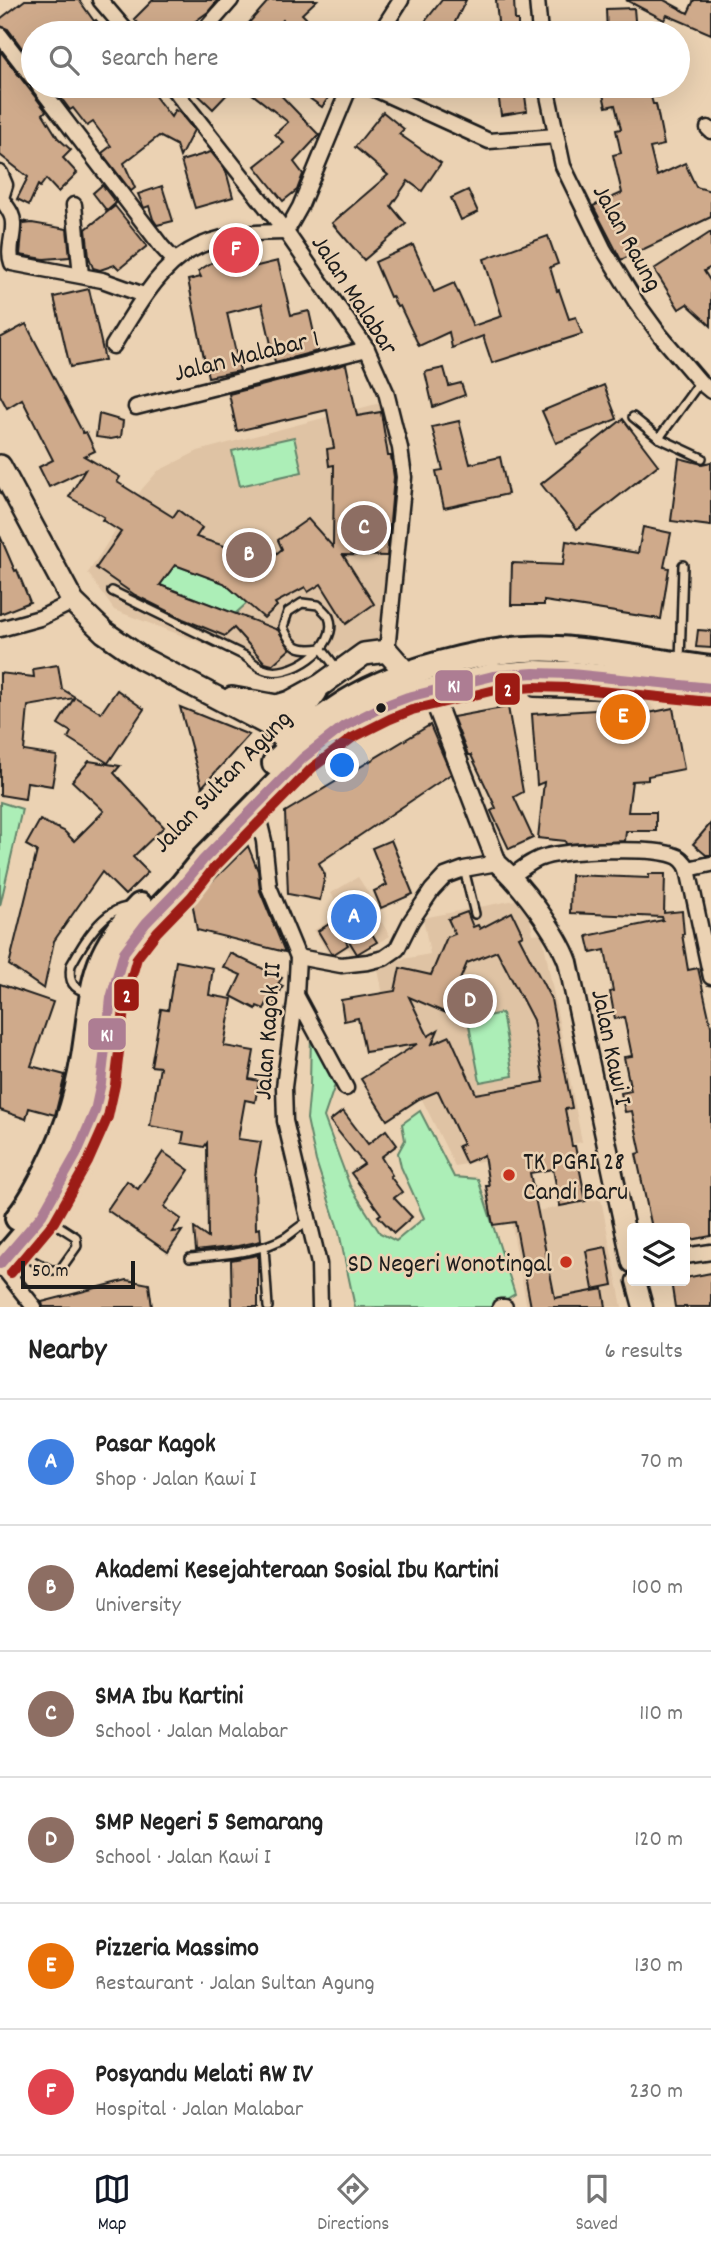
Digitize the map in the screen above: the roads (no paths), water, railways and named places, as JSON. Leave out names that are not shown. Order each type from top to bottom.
[{"type":"highway","name":"Jalan Sultan Agung","points":[[3,1255],[42,1215],[76,1155],[95,1111],[111,998],[124,952],[146,923],[258,803],[335,710],[362,694],[407,674],[472,657],[533,649],[597,653],[711,669]]},
{"type":"highway","name":"Jalan Sultan Agung","points":[[3,1255],[67,1129],[84,1056],[96,975],[110,943],[135,912],[307,744],[370,712],[408,697],[493,676],[534,673],[711,688]]},
{"type":"main road","points":[[0,466],[73,602],[104,632],[200,690],[307,744]]},
{"type":"main road","points":[[216,696],[277,706],[321,685],[364,654],[387,651],[407,674]]},
{"type":"main road","points":[[307,744],[297,718],[321,685]]},
{"type":"street","points":[[100,0],[118,21]]},
{"type":"street","points":[[388,21],[401,0]]},
{"type":"street","points":[[537,0],[539,21]]},
{"type":"street","points":[[212,21],[228,1]]},
{"type":"street","points":[[0,35],[21,62]]},
{"type":"street","points":[[48,98],[174,260]]},
{"type":"street","name":"Jalan Malabar","points":[[180,98],[286,232],[367,349],[386,392],[404,477],[387,651]]},
{"type":"street","points":[[113,346],[144,295],[174,260],[197,246],[235,234],[286,232],[300,207],[345,98]]},
{"type":"street","points":[[394,98],[489,141],[556,136]]},
{"type":"street","name":"Jalan Raung","points":[[548,98],[563,166],[604,250],[636,302],[675,354],[706,386]]},
{"type":"street","points":[[0,173],[5,185],[1,198],[9,209],[13,223],[11,261],[102,280],[144,295]]},
{"type":"street","points":[[74,205],[80,275]]},
{"type":"street","name":"Jalan Malabar 1","points":[[136,407],[367,349]]},
{"type":"street","points":[[0,629],[40,618],[73,602]]},
{"type":"street","name":"Jalan Kawi I","points":[[431,691],[497,863],[512,876],[557,939],[568,962],[627,1239]]},
{"type":"street","name":"Jalan Kagok II","points":[[258,803],[257,812],[264,841],[269,887],[298,957],[284,1087],[285,1121],[319,1264],[320,1307]]},
{"type":"street","points":[[512,876],[532,862],[571,853],[654,850],[674,855],[686,864],[688,869],[711,977]]},
{"type":"street","points":[[298,957],[341,965],[384,958],[397,949],[411,921],[445,876],[464,869],[497,863]]},
{"type":"street","points":[[688,869],[711,864]]},
{"type":"street","points":[[296,995],[346,1088]]},
{"type":"street","points":[[690,1255],[711,1252]]},
{"type":"street","points":[[3,1255],[34,1307]]},
{"type":"street","points":[[319,1264],[330,1307]]},
{"type":"street","points":[[637,1286],[643,1307]]},
{"type":"lane","points":[[659,438],[706,386]]},
{"type":"lane","points":[[633,416],[659,438],[702,458]]},
{"type":"lane","points":[[680,666],[682,565]]},
{"type":"lane","points":[[112,591],[245,656],[264,671],[290,670],[308,660],[321,648],[330,633],[329,617],[318,605],[302,603],[288,612],[283,627],[290,643],[304,650],[321,648]]},
{"type":"lane","points":[[321,648],[340,672]]},
{"type":"lane","points":[[464,869],[475,914]]},
{"type":"lane","points":[[3,1255],[60,1270],[77,1246],[76,1237],[42,1215]]},
{"type":"lane","points":[[190,1258],[264,1247],[284,1238],[308,1221]]},
{"type":"lane","points":[[264,1247],[268,1307]]},
{"type":"place","name":"Posyandu Melati RW IV","points":[[236,250]]},
{"type":"place","name":"SMA Ibu Kartini","points":[[364,528]]},
{"type":"place","name":"Akademi Kesejahteraan Sosial Ibu Kartini","points":[[249,555]]},
{"type":"place","name":"Pizzeria Massimo","points":[[623,717]]},
{"type":"place","name":"Pasar Kagok","points":[[354,917]]},
{"type":"place","name":"SMP Negeri 5 Semarang","points":[[470,1001]]},
{"type":"place","name":"TK PGRI 28 Candi Baru","points":[[509,1175]]},
{"type":"place","name":"SD Negeri Wonotingal","points":[[566,1262]]}]
